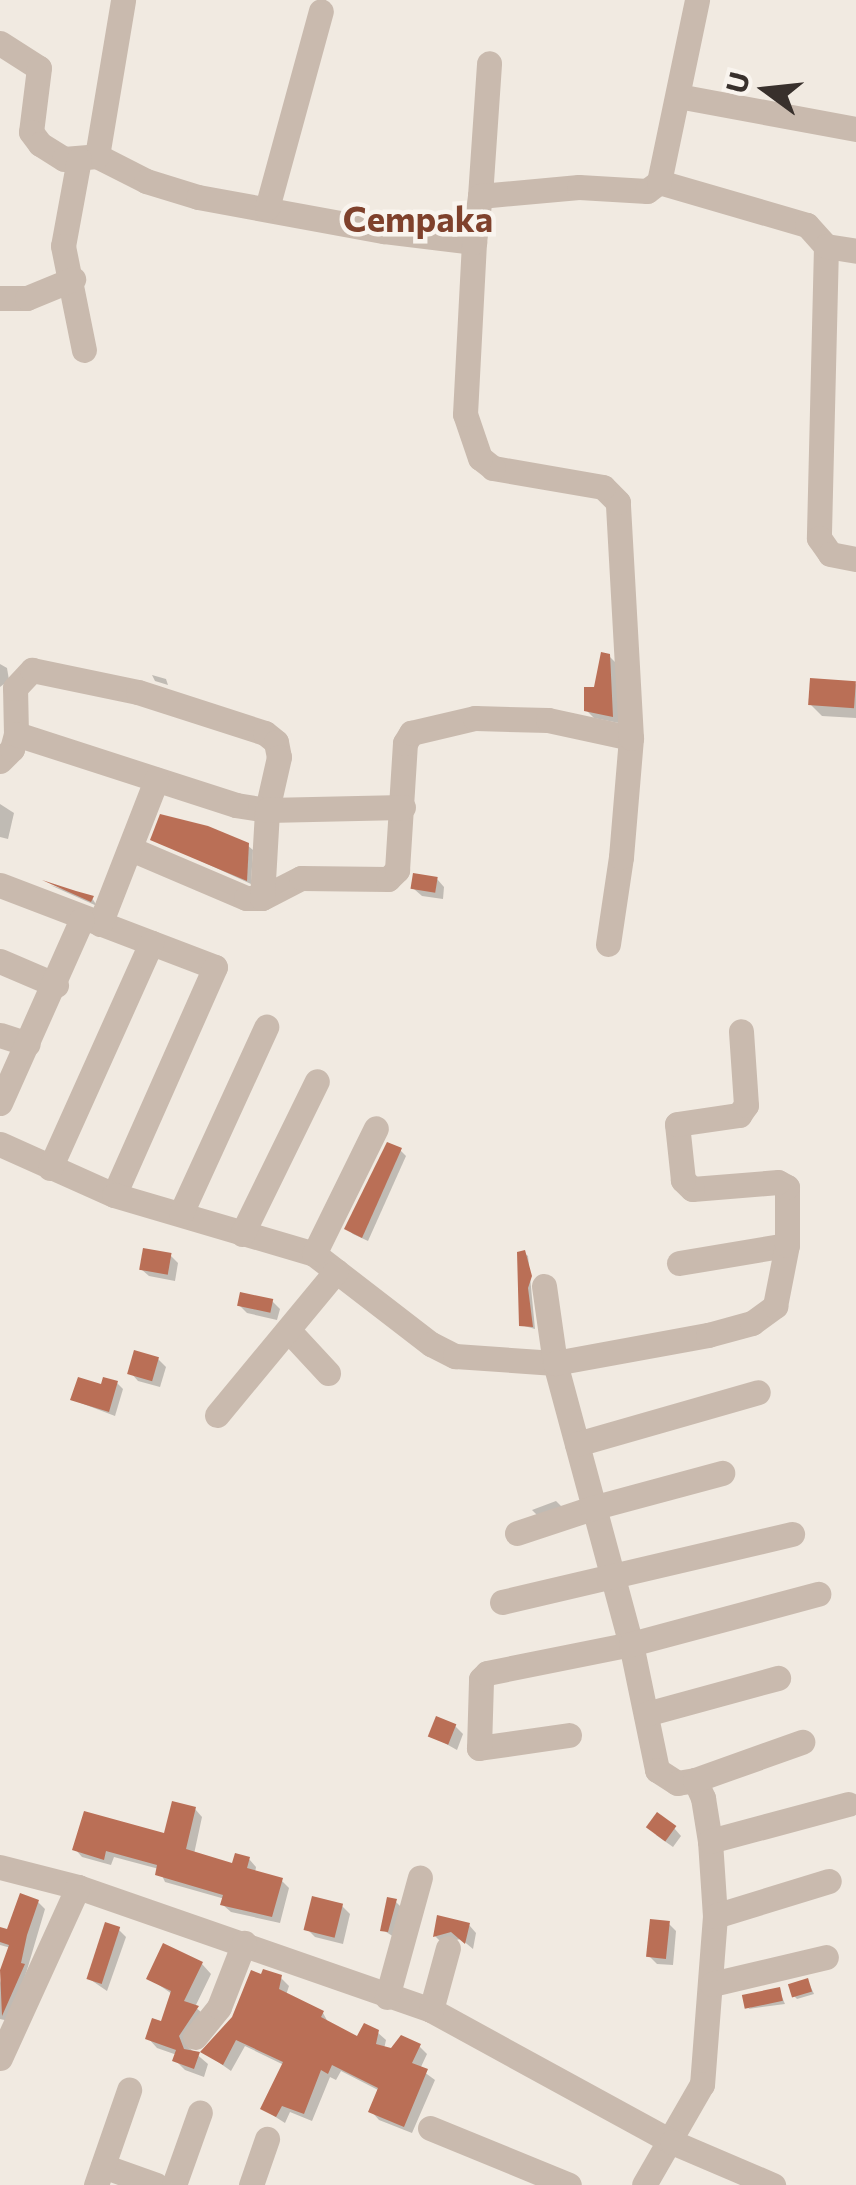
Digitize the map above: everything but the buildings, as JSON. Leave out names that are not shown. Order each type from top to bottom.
[{"type":"street","points":[[84,350],[73,279],[63,246],[88,157],[123,0]]},
{"type":"street","points":[[480,196],[579,187],[647,191],[660,182],[697,0]]},
{"type":"street","points":[[267,208],[321,11]]},
{"type":"street","points":[[0,43],[39,68],[34,138],[64,159],[88,157],[198,197],[384,232],[474,242]]},
{"type":"street","points":[[489,63],[474,242],[467,429],[480,458],[493,468],[603,487],[615,494],[631,738],[621,856],[608,944]]},
{"type":"street","points":[[678,96],[856,129]]},
{"type":"street","points":[[660,182],[807,225],[826,246],[856,251]]},
{"type":"street","points":[[826,246],[819,538],[830,554],[856,559]]},
{"type":"street","points":[[0,298],[27,298],[73,279]]},
{"type":"street","points":[[0,761],[12,748],[16,734],[7,690],[32,670],[138,692],[265,733],[276,742],[280,757],[268,810],[262,898]]},
{"type":"street","points":[[131,850],[246,898],[262,898],[301,878],[393,876],[403,807],[405,744],[416,730],[475,718],[548,720],[631,738]]},
{"type":"street","points":[[16,734],[236,805],[268,810],[403,807]]},
{"type":"street","points":[[0,1103],[56,986],[131,850],[156,780]]},
{"type":"street","points":[[0,885],[215,967],[114,1194]]},
{"type":"street","points":[[50,1168],[150,944]]},
{"type":"street","points":[[0,961],[56,986]]},
{"type":"street","points":[[182,1213],[266,1027]]},
{"type":"street","points":[[0,1144],[114,1194],[314,1254],[432,1344],[455,1356],[555,1364],[605,1357],[752,1323],[775,1306],[787,1245],[789,1191],[783,1184],[692,1189],[683,1180],[678,1124],[738,1116],[746,1105],[741,1031]]},
{"type":"street","points":[[0,1035],[28,1044]]},
{"type":"street","points":[[242,1234],[317,1081]]},
{"type":"street","points":[[314,1254],[376,1128]]},
{"type":"street","points":[[679,1262],[787,1245]]},
{"type":"street","points":[[218,1416],[336,1271]]},
{"type":"street","points":[[544,1286],[555,1364],[631,1644],[658,1770],[677,1782],[695,1780],[802,1742]]},
{"type":"street","points":[[290,1332],[328,1373]]},
{"type":"street","points":[[577,1444],[758,1392]]},
{"type":"street","points":[[517,1534],[592,1508],[722,1473]]},
{"type":"street","points":[[502,1602],[792,1534]]},
{"type":"street","points":[[570,1734],[479,1748],[481,1679],[487,1673],[631,1644],[818,1594]]},
{"type":"street","points":[[646,1714],[778,1678]]},
{"type":"street","points":[[644,2185],[702,2084],[715,1916],[710,1842],[703,1798],[695,1780]]},
{"type":"street","points":[[710,1842],[848,1804]]},
{"type":"street","points":[[0,1867],[78,1887],[244,1943],[387,1998],[431,2010],[672,2142],[773,2185]]},
{"type":"street","points":[[387,1998],[420,1877]]},
{"type":"street","points":[[715,1916],[829,1881]]},
{"type":"street","points":[[0,2058],[78,1887]]},
{"type":"street","points":[[195,2037],[219,2007],[244,1943]]},
{"type":"street","points":[[431,2010],[448,1948]]},
{"type":"street","points":[[712,1984],[826,1957]]},
{"type":"street","points":[[129,2090],[99,2175],[156,2185]]},
{"type":"street","points":[[174,2185],[200,2112]]},
{"type":"street","points":[[430,2128],[569,2185]]},
{"type":"street","points":[[251,2185],[268,2139]]},
{"type":"district","name":"Cempaka","points":[[418,218]]}]
